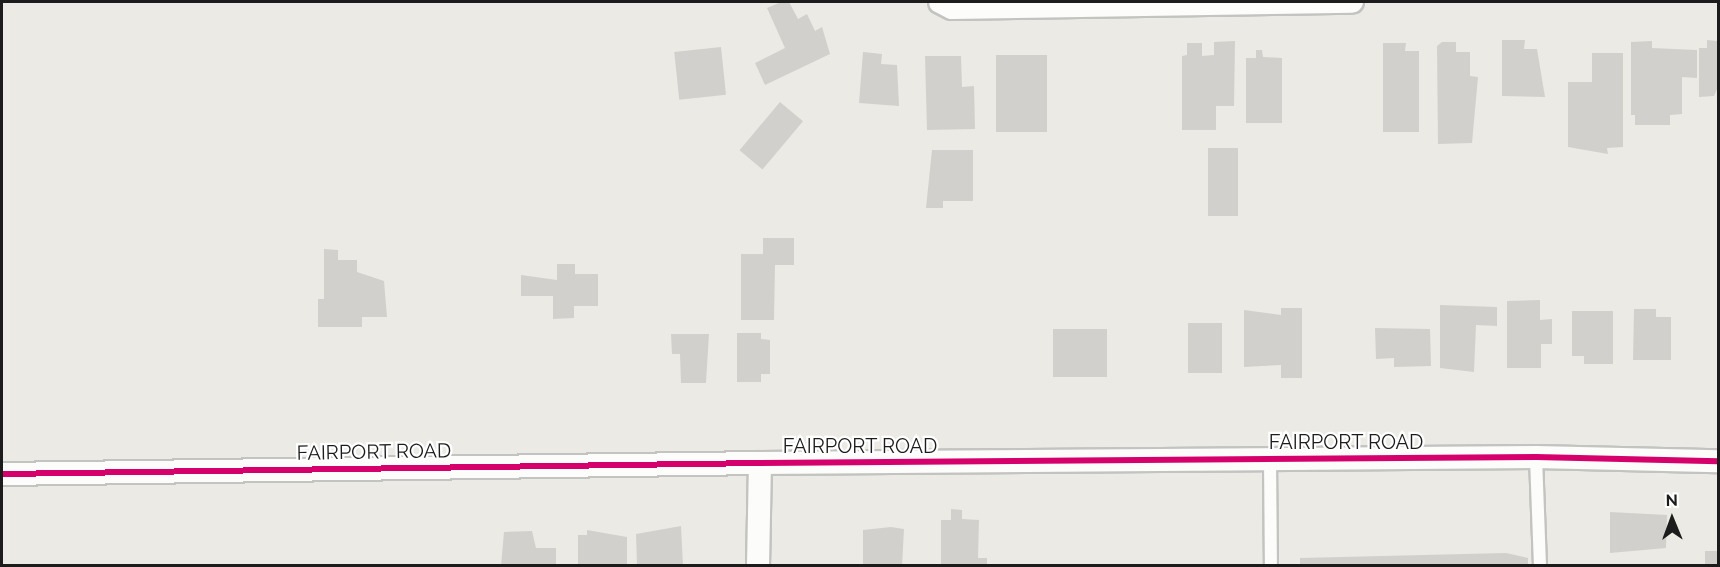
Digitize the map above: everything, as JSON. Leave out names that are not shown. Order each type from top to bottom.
[{"type":"street","points":[[940,2],[952,8],[1352,2]]},
{"type":"street","name":"FAIRPORT ROAD","points":[[2,474],[760,463],[1270,459],[1536,457],[1719,461]]},
{"type":"street","points":[[758,566],[760,463]]},
{"type":"lane","points":[[1536,457],[1540,566]]},
{"type":"lane","points":[[1270,459],[1271,566]]},
{"type":"building","points":[[781,2],[789,2],[798,19],[807,14],[815,31],[822,27],[830,54],[765,85],[755,63],[785,48],[767,8]]},
{"type":"building","points":[[1502,40],[1525,40],[1524,49],[1537,49],[1545,97],[1502,96]]},
{"type":"building","points":[[1707,40],[1717,41],[1718,87],[1714,96],[1699,97],[1699,48],[1707,48]]},
{"type":"building","points":[[1235,41],[1234,106],[1216,106],[1216,130],[1182,130],[1182,56],[1187,55],[1187,43],[1202,43],[1202,56],[1214,55],[1214,42]]},
{"type":"building","points":[[1652,41],[1652,48],[1697,50],[1697,78],[1682,77],[1682,114],[1670,115],[1670,125],[1635,125],[1635,115],[1631,115],[1631,42]]},
{"type":"building","points":[[1442,42],[1456,42],[1456,52],[1470,52],[1470,76],[1478,77],[1472,143],[1438,144],[1437,46]]},
{"type":"building","points":[[1383,43],[1406,43],[1405,51],[1419,51],[1419,132],[1383,132]]},
{"type":"building","points":[[721,47],[726,95],[679,100],[674,52]]},
{"type":"building","points":[[1256,50],[1262,50],[1263,57],[1282,58],[1282,123],[1246,123],[1246,58],[1256,58]]},
{"type":"building","points":[[863,52],[882,54],[881,64],[897,65],[899,106],[859,103]]},
{"type":"building","points":[[1592,53],[1623,53],[1623,147],[1607,148],[1608,154],[1568,147],[1568,82],[1592,82]]},
{"type":"building","points":[[996,55],[1047,55],[1047,132],[996,132]]},
{"type":"building","points":[[925,56],[961,56],[962,87],[974,86],[975,129],[927,130]]},
{"type":"building","points":[[780,102],[803,121],[762,170],[740,150]]},
{"type":"building","points":[[1208,148],[1238,148],[1238,216],[1208,216]]},
{"type":"building","points":[[932,150],[973,150],[973,201],[943,201],[943,208],[926,208]]},
{"type":"building","points":[[763,238],[794,238],[794,265],[775,265],[774,320],[741,320],[741,254],[763,254]]},
{"type":"building","points":[[324,249],[338,250],[338,260],[357,260],[357,272],[384,281],[387,317],[362,317],[362,327],[318,327],[318,299],[324,299]]},
{"type":"building","points":[[557,264],[575,264],[575,274],[598,274],[598,306],[574,306],[574,318],[553,319],[553,296],[521,296],[521,275],[557,280]]},
{"type":"building","points":[[1540,300],[1540,320],[1552,319],[1552,344],[1541,344],[1541,368],[1507,368],[1507,301]]},
{"type":"building","points":[[1440,305],[1497,307],[1497,326],[1476,325],[1474,372],[1440,368]]},
{"type":"building","points":[[1281,308],[1302,308],[1302,378],[1281,378],[1281,365],[1244,367],[1244,310],[1281,315]]},
{"type":"building","points":[[1634,309],[1656,309],[1656,317],[1671,317],[1671,360],[1633,360]]},
{"type":"building","points":[[1572,311],[1613,311],[1613,364],[1584,364],[1584,356],[1572,356]]},
{"type":"building","points":[[1188,323],[1222,323],[1222,373],[1188,373]]},
{"type":"building","points":[[1375,328],[1430,329],[1431,366],[1394,367],[1394,358],[1376,359]]},
{"type":"building","points":[[1053,329],[1107,329],[1107,377],[1053,377]]},
{"type":"building","points":[[737,333],[761,333],[761,339],[770,340],[770,374],[761,374],[761,382],[737,382]]},
{"type":"building","points":[[671,334],[709,334],[706,383],[681,383],[680,354],[672,354]]},
{"type":"building","points":[[951,509],[962,510],[962,519],[979,520],[978,558],[987,558],[987,566],[941,566],[941,520],[951,520]]},
{"type":"building","points":[[1610,512],[1667,515],[1666,548],[1610,553]]},
{"type":"building","points":[[681,526],[683,566],[637,566],[636,534]]},
{"type":"building","points":[[891,527],[904,529],[902,566],[863,566],[863,530]]},
{"type":"building","points":[[587,530],[627,537],[627,566],[578,566],[578,535],[587,535]]},
{"type":"building","points":[[532,531],[536,548],[556,548],[556,566],[501,566],[504,532]]},
{"type":"building","points":[[1705,551],[1718,551],[1718,566],[1705,566]]},
{"type":"building","points":[[1506,553],[1528,558],[1528,566],[1300,566],[1300,558]]},
{"type":"cycle path","points":[[2,474],[760,463],[1536,457],[1718,461]]}]
